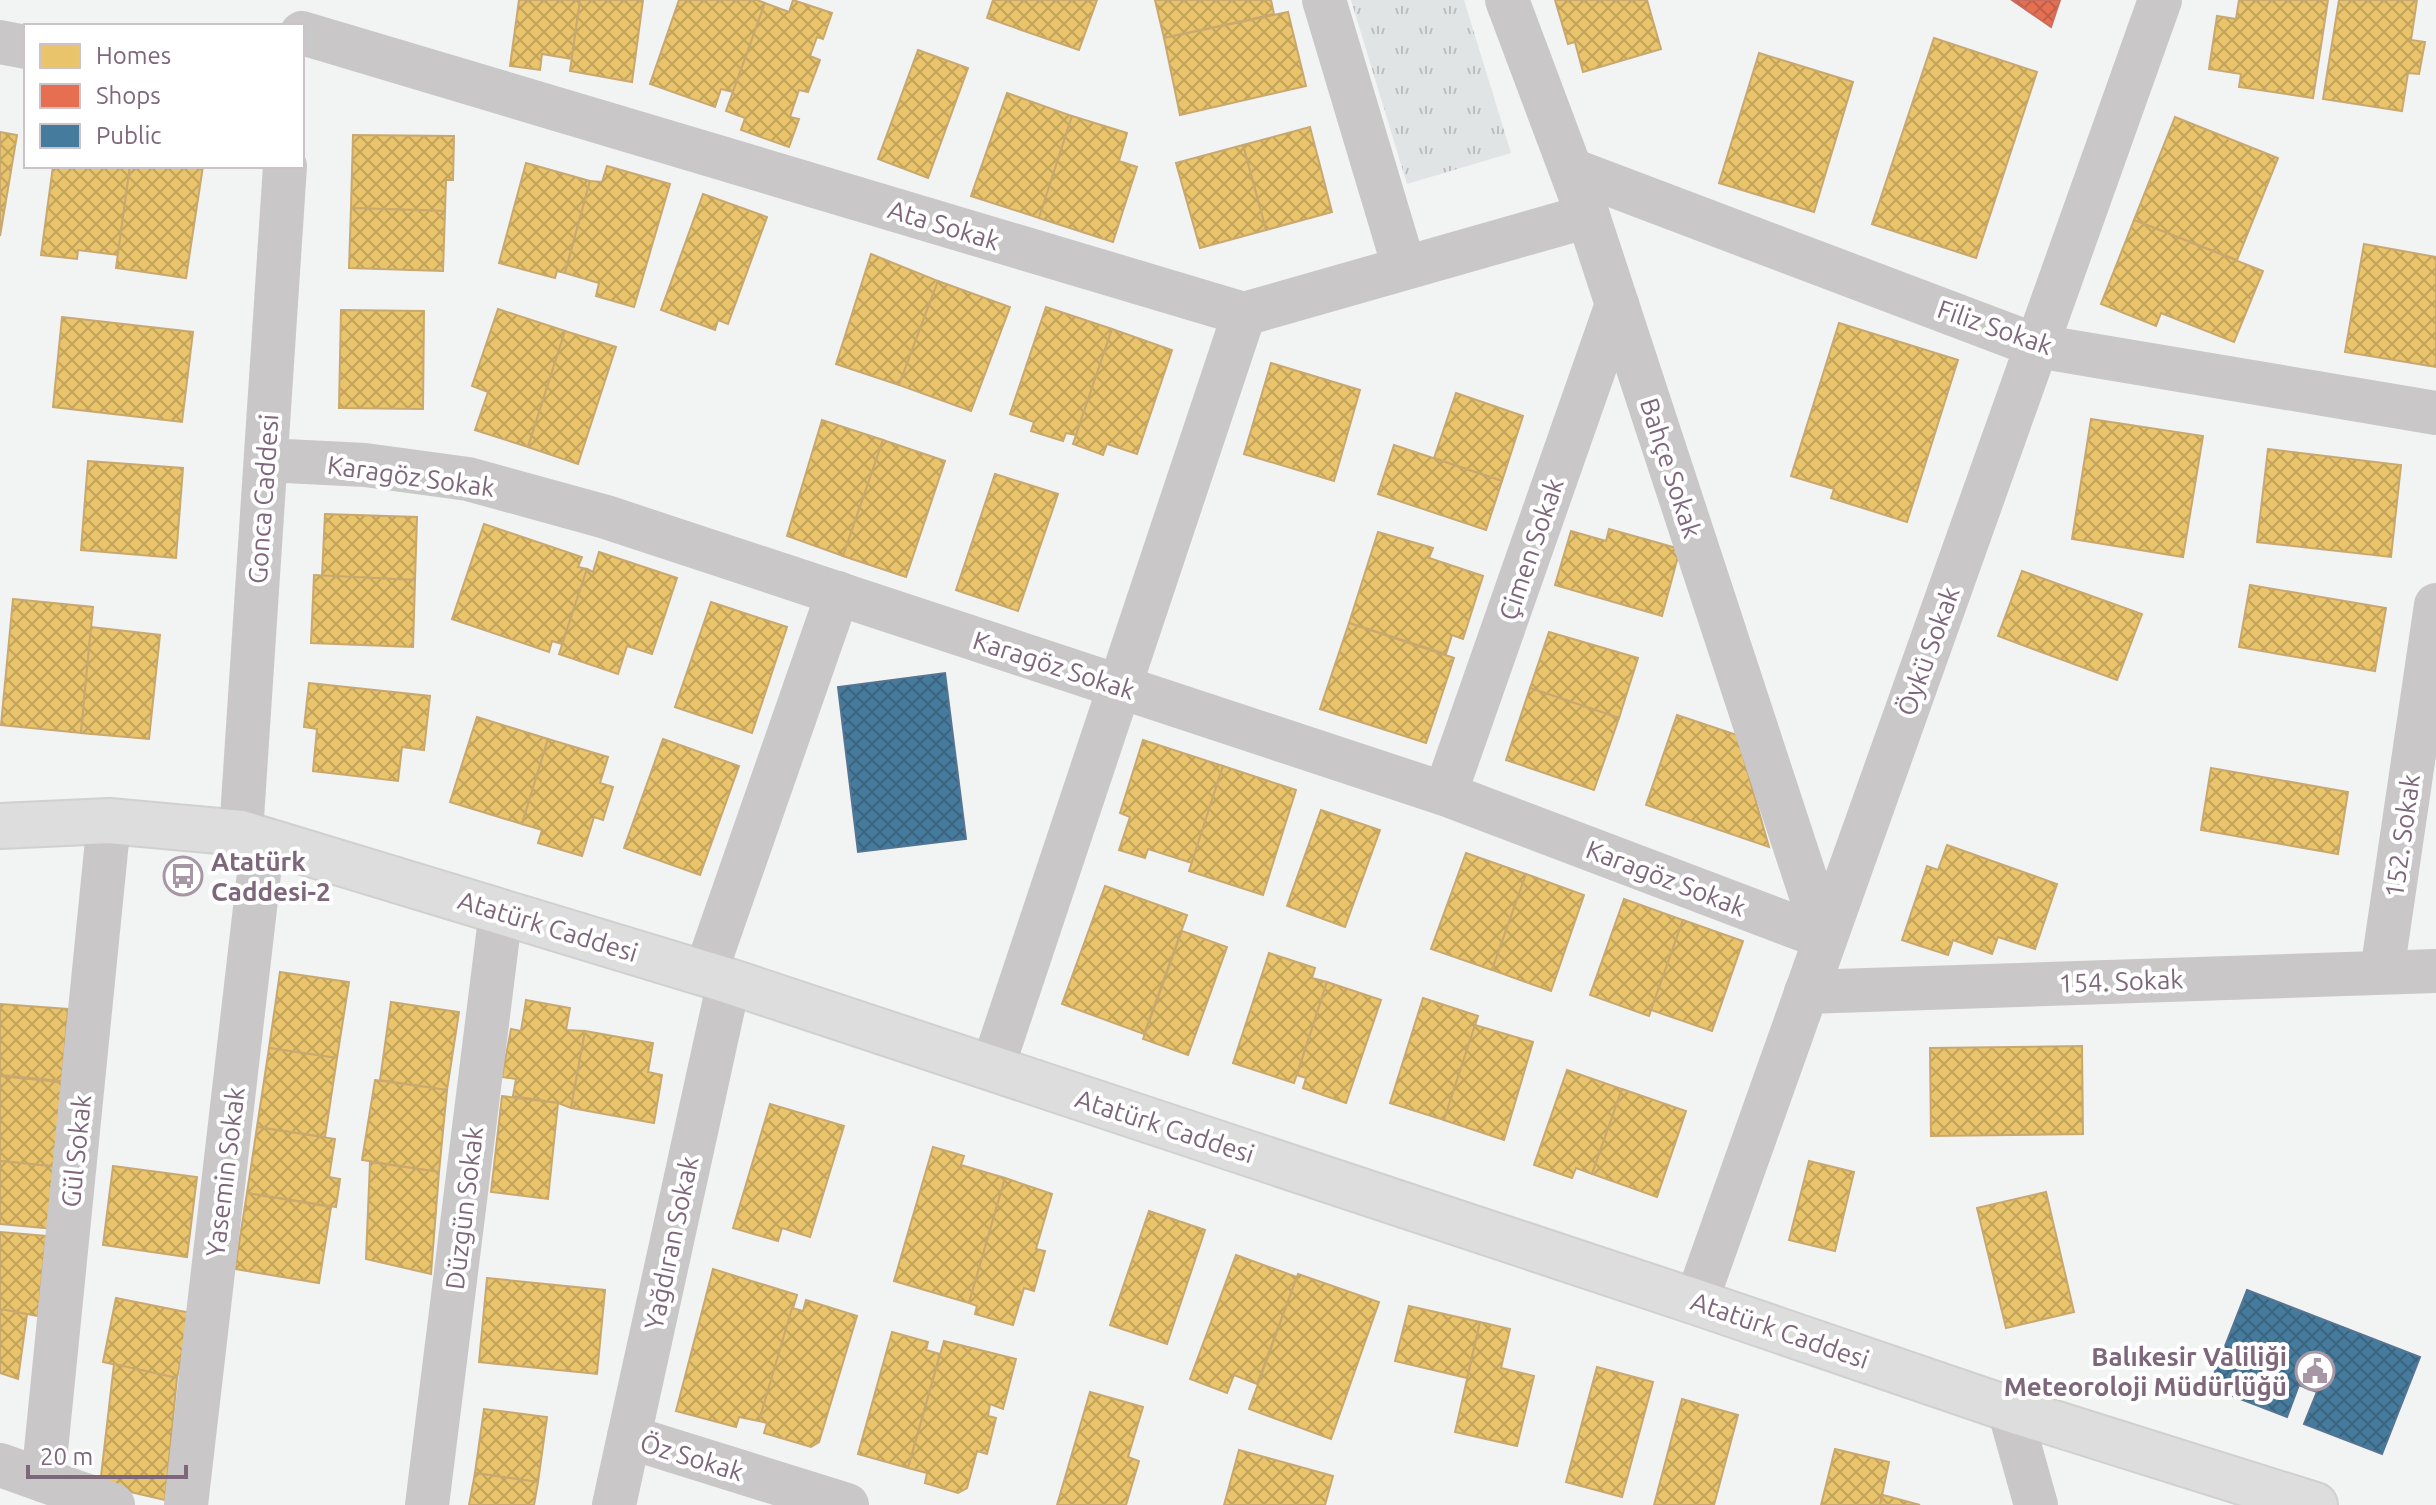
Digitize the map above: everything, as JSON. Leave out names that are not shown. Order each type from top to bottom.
[{"type":"main road","name":"Atatürk Caddesi","points":[[0,826],[109,821],[252,836],[717,978],[1696,1302],[2009,1409],[2315,1505]]},
{"type":"street","points":[[295,24],[297,0]]},
{"type":"street","points":[[1324,0],[1404,267]]},
{"type":"street","name":"Bahçe Sokak","points":[[1507,0],[1588,216],[1825,938]]},
{"type":"street","name":"Öykü Sokak","points":[[1696,1302],[2160,0]]},
{"type":"street","name":"Ata Sokak","points":[[304,34],[1244,314]]},
{"type":"street","points":[[0,42],[24,47]]},
{"type":"street","name":"Gonca Caddesi","points":[[252,836],[266,460],[285,168]]},
{"type":"street","name":"Filiz Sokak","points":[[1572,170],[2037,346],[2436,413]]},
{"type":"street","points":[[992,1069],[1244,314],[1588,216]]},
{"type":"street","name":"Çimen Sokak","points":[[1445,794],[1617,304]]},
{"type":"street","name":"Karagöz Sokak","points":[[266,460],[365,465],[468,479],[606,517],[1445,794],[1825,938]]},
{"type":"street","name":"Yağdıran Sokak","points":[[614,1505],[717,978],[838,593]]},
{"type":"street","name":"152. Sokak","points":[[2382,972],[2436,605]]},
{"type":"street","name":"Gül Sokak","points":[[43,1480],[109,821]]},
{"type":"street","name":"Yasemin Sokak","points":[[186,1505],[252,836]]},
{"type":"street","name":"Düzgün Sokak","points":[[427,1505],[501,911]]},
{"type":"street","name":"154. Sokak","points":[[1806,992],[2436,971]]},
{"type":"street","points":[[2009,1409],[2036,1505]]},
{"type":"street","name":"Öz Sokak","points":[[629,1437],[847,1505]]},
{"type":"street","points":[[0,1465],[113,1505]]},
{"type":"green space","points":[[1351,0],[1464,0],[1511,153],[1407,184]]},
{"type":"building: Homes","points":[[519,0],[580,0],[572,59],[542,54],[540,70],[510,66]]},
{"type":"building: Homes","points":[[580,0],[643,0],[632,82],[570,71]]},
{"type":"building: Homes","points":[[679,0],[757,0],[765,3],[733,92],[721,89],[715,107],[650,84]]},
{"type":"building: Homes","points":[[793,0],[832,13],[823,39],[817,37],[810,56],[820,60],[808,92],[799,90],[790,117],[799,119],[789,147],[741,130],[745,118],[726,111],[765,3],[789,12]]},
{"type":"building: Homes","points":[[993,0],[1097,0],[1079,50],[987,18]]},
{"type":"building: Homes","points":[[1155,0],[1271,0],[1274,14],[1164,38]]},
{"type":"building: Homes","points":[[1555,0],[1647,0],[1661,49],[1583,72],[1575,42],[1568,44]]},
{"type":"building: Homes","points":[[2239,0],[2328,0],[2313,98],[2239,87],[2241,74],[2209,69],[2217,16],[2236,19]]},
{"type":"building: Homes","points":[[2339,0],[2417,0],[2411,40],[2425,42],[2419,74],[2408,73],[2402,111],[2323,99]]},
{"type":"building: Homes","points":[[1288,12],[1306,86],[1180,115],[1164,38]]},
{"type":"building: Homes","points":[[1934,38],[2037,72],[1976,258],[1872,224]]},
{"type":"building: Homes","points":[[918,50],[968,68],[928,178],[878,159]]},
{"type":"building: Homes","points":[[1759,53],[1853,82],[1814,212],[1719,183]]},
{"type":"building: Homes","points":[[1007,93],[1072,116],[1039,218],[971,196]]},
{"type":"building: Homes","points":[[1072,116],[1127,133],[1119,161],[1137,167],[1113,242],[1039,218]]},
{"type":"building: Homes","points":[[2175,117],[2278,158],[2237,260],[2134,220]]},
{"type":"building: Homes","points":[[1310,127],[1332,212],[1266,230],[1243,145]]},
{"type":"building: Homes","points":[[0,132],[17,135],[0,236]]},
{"type":"building: Homes","points":[[353,135],[454,136],[453,180],[446,180],[445,211],[351,208]]},
{"type":"building: Homes","points":[[1243,145],[1266,230],[1200,248],[1176,163]]},
{"type":"building: Homes","points":[[526,163],[590,181],[565,273],[557,271],[555,278],[499,263]]},
{"type":"building: Homes","points":[[607,166],[670,184],[634,307],[596,296],[599,283],[565,273],[590,181],[602,182]]},
{"type":"building: Homes","points":[[53,168],[130,168],[118,255],[78,250],[77,259],[41,255]]},
{"type":"building: Homes","points":[[130,168],[203,168],[186,278],[116,268]]},
{"type":"building: Homes","points":[[703,194],[767,217],[728,324],[718,320],[715,330],[661,310]]},
{"type":"building: Homes","points":[[351,208],[445,211],[443,271],[349,268]]},
{"type":"building: Homes","points":[[2134,220],[2263,271],[2234,342],[2161,313],[2156,326],[2101,304]]},
{"type":"building: Homes","points":[[2364,244],[2436,257],[2436,367],[2345,352]]},
{"type":"building: Homes","points":[[871,254],[938,281],[899,385],[836,364]]},
{"type":"building: Homes","points":[[938,281],[1010,307],[971,411],[899,385]]},
{"type":"building: Homes","points":[[1046,307],[1112,329],[1076,435],[1066,433],[1063,441],[1031,431],[1034,422],[1010,414]]},
{"type":"building: Homes","points":[[498,309],[565,331],[528,447],[475,430],[488,392],[472,386]]},
{"type":"building: Homes","points":[[341,310],[424,311],[423,409],[339,408]]},
{"type":"building: Homes","points":[[62,317],[193,332],[182,422],[53,407]]},
{"type":"building: Homes","points":[[1839,323],[1958,360],[1907,522],[1831,498],[1834,489],[1791,476]]},
{"type":"building: Homes","points":[[1112,329],[1172,350],[1137,454],[1107,444],[1103,455],[1073,444]]},
{"type":"building: Homes","points":[[565,331],[616,347],[578,464],[528,447]]},
{"type":"building: Homes","points":[[1271,363],[1360,390],[1334,481],[1244,454]]},
{"type":"building: Homes","points":[[1456,393],[1523,416],[1502,481],[1434,458]]},
{"type":"building: Homes","points":[[2091,419],[2203,436],[2183,557],[2072,539]]},
{"type":"building: Homes","points":[[822,420],[883,440],[843,556],[787,536]]},
{"type":"building: Homes","points":[[883,440],[945,461],[906,577],[843,556]]},
{"type":"building: Homes","points":[[1394,445],[1502,481],[1486,530],[1378,494]]},
{"type":"building: Homes","points":[[2268,449],[2401,465],[2391,557],[2257,542]]},
{"type":"building: Homes","points":[[88,461],[183,468],[176,558],[81,550]]},
{"type":"building: Homes","points":[[995,474],[1058,494],[1018,611],[956,590]]},
{"type":"building: Homes","points":[[325,514],[417,517],[415,580],[322,576]]},
{"type":"building: Homes","points":[[484,524],[582,557],[578,567],[587,569],[562,644],[552,641],[549,652],[452,619]]},
{"type":"building: Homes","points":[[1609,529],[1680,549],[1662,616],[1555,585],[1571,531],[1606,541]]},
{"type":"building: Homes","points":[[1378,532],[1433,548],[1429,558],[1483,576],[1463,639],[1452,635],[1446,654],[1349,623]]},
{"type":"building: Homes","points":[[599,552],[677,578],[652,654],[627,646],[618,674],[559,654],[587,569],[593,572]]},
{"type":"building: Homes","points":[[2022,571],[2142,614],[2117,680],[1998,636]]},
{"type":"building: Homes","points":[[314,575],[415,580],[413,647],[311,643]]},
{"type":"building: Homes","points":[[2250,585],[2386,608],[2375,671],[2239,647]]},
{"type":"building: Homes","points":[[13,599],[93,607],[81,733],[1,725]]},
{"type":"building: Homes","points":[[711,602],[787,627],[752,733],[675,707]]},
{"type":"building: Homes","points":[[1349,623],[1454,658],[1426,743],[1320,709]]},
{"type":"building: Homes","points":[[91,627],[160,635],[149,739],[81,733]]},
{"type":"building: Homes","points":[[1549,632],[1638,658],[1619,718],[1530,688]]},
{"type":"building: Homes","points":[[309,683],[430,696],[424,750],[402,747],[398,781],[313,771],[317,729],[304,727]]},
{"type":"building: Homes","points":[[1530,688],[1619,718],[1594,790],[1506,760]]},
{"type":"building: Homes","points":[[1677,715],[1737,735],[1769,847],[1646,805]]},
{"type":"building: Homes","points":[[477,717],[548,739],[522,824],[450,802]]},
{"type":"building: Homes","points":[[548,739],[608,757],[600,783],[613,787],[603,820],[594,817],[582,856],[538,843],[542,830],[522,824]]},
{"type":"building: Homes","points":[[663,739],[739,766],[700,875],[624,848]]},
{"type":"building: Homes","points":[[1143,740],[1223,766],[1192,863],[1148,849],[1145,858],[1119,850],[1130,817],[1120,813]]},
{"type":"building: Homes","points":[[1223,766],[1296,790],[1263,895],[1189,871]]},
{"type":"building: Homes","points":[[2211,768],[2348,792],[2338,854],[2201,830]]},
{"type":"building: Homes","points":[[1321,810],[1380,830],[1345,927],[1287,906]]},
{"type":"building: Homes","points":[[1947,845],[2057,884],[2035,949],[1998,937],[1992,954],[1953,940],[1948,955],[1902,940],[1927,866],[1938,870]]},
{"type":"building: Homes","points":[[1466,853],[1526,874],[1492,970],[1431,949]]},
{"type":"building: Homes","points":[[1526,874],[1584,895],[1551,991],[1492,970]]},
{"type":"building: Homes","points":[[1105,886],[1187,915],[1144,1034],[1062,1004]]},
{"type":"building: Homes","points":[[1624,899],[1683,920],[1649,1016],[1590,995]]},
{"type":"building: Homes","points":[[1683,920],[1743,941],[1712,1031],[1651,1010]]},
{"type":"building: Homes","points":[[1182,931],[1227,947],[1188,1055],[1143,1039]]},
{"type":"building: Homes","points":[[1269,953],[1315,968],[1312,978],[1327,982],[1294,1083],[1233,1063]]},
{"type":"building: Homes","points":[[280,972],[349,982],[337,1058],[269,1048]]},
{"type":"building: Homes","points":[[1327,982],[1381,1000],[1346,1103],[1303,1088],[1306,1078],[1297,1075]]},
{"type":"building: Homes","points":[[1423,998],[1478,1016],[1444,1120],[1390,1103]]},
{"type":"building: Homes","points":[[526,1000],[570,1008],[566,1030],[585,1031],[571,1108],[513,1096],[516,1079],[502,1077],[511,1029],[521,1031]]},
{"type":"building: Homes","points":[[391,1002],[459,1012],[447,1090],[380,1080]]},
{"type":"building: Homes","points":[[0,1004],[68,1009],[62,1081],[0,1075]]},
{"type":"building: Homes","points":[[1475,1025],[1533,1042],[1504,1140],[1444,1120]]},
{"type":"building: Homes","points":[[585,1031],[653,1043],[648,1072],[662,1075],[654,1123],[571,1108]]},
{"type":"building: Homes","points":[[2082,1046],[2083,1134],[1931,1136],[1930,1048]]},
{"type":"building: Homes","points":[[269,1048],[337,1058],[325,1137],[257,1127]]},
{"type":"building: Homes","points":[[1567,1070],[1622,1089],[1592,1174],[1576,1168],[1572,1178],[1534,1165]]},
{"type":"building: Homes","points":[[0,1076],[68,1083],[60,1167],[0,1161]]},
{"type":"building: Homes","points":[[375,1080],[447,1090],[439,1172],[362,1160]]},
{"type":"building: Homes","points":[[1622,1089],[1686,1111],[1657,1197],[1592,1174]]},
{"type":"building: Homes","points":[[502,1096],[558,1103],[548,1199],[491,1192]]},
{"type":"building: Homes","points":[[770,1104],[844,1126],[810,1237],[782,1228],[778,1241],[733,1228]]},
{"type":"building: Homes","points":[[257,1127],[335,1139],[329,1177],[340,1179],[336,1207],[247,1193]]},
{"type":"building: Homes","points":[[933,1147],[964,1156],[961,1165],[1005,1178],[969,1303],[894,1281]]},
{"type":"building: Homes","points":[[0,1161],[60,1167],[54,1229],[0,1224]]},
{"type":"building: Homes","points":[[1809,1161],[1854,1172],[1835,1251],[1789,1240]]},
{"type":"building: Homes","points":[[370,1162],[439,1172],[431,1274],[366,1259]]},
{"type":"building: Homes","points":[[113,1166],[197,1177],[187,1257],[103,1245]]},
{"type":"building: Homes","points":[[1005,1178],[1052,1194],[1036,1249],[1045,1251],[1034,1291],[1024,1288],[1013,1325],[975,1314],[977,1306],[969,1303]]},
{"type":"building: Homes","points":[[2046,1192],[2074,1312],[2006,1328],[1977,1208]]},
{"type":"building: Homes","points":[[247,1193],[331,1207],[319,1283],[235,1269]]},
{"type":"building: Homes","points":[[1149,1211],[1205,1230],[1167,1344],[1110,1325]]},
{"type":"building: Homes","points":[[0,1232],[46,1236],[38,1316],[0,1309]]},
{"type":"building: Homes","points":[[1236,1255],[1297,1277],[1257,1384],[1234,1375],[1227,1393],[1190,1379]]},
{"type":"building: Homes","points":[[713,1269],[797,1295],[759,1421],[739,1417],[736,1427],[676,1411]]},
{"type":"building: Homes","points":[[1298,1274],[1379,1302],[1331,1439],[1249,1409]]},
{"type":"building: Homes","points":[[487,1278],[605,1290],[597,1374],[479,1362]]},
{"type":"building: Homes","points":[[116,1298],[191,1313],[177,1378],[103,1362]]},
{"type":"building: Homes","points":[[806,1300],[857,1316],[819,1442],[811,1447],[764,1433],[767,1423],[759,1421],[792,1308],[803,1311]]},
{"type":"building: Homes","points":[[1409,1306],[1480,1322],[1467,1378],[1395,1361]]},
{"type":"building: Homes","points":[[0,1309],[27,1314],[18,1379],[0,1373]]},
{"type":"building: Homes","points":[[1480,1322],[1510,1329],[1501,1368],[1534,1376],[1517,1446],[1455,1432]]},
{"type":"building: Homes","points":[[892,1332],[928,1342],[926,1350],[940,1354],[908,1468],[858,1454]]},
{"type":"building: Homes","points":[[944,1341],[1016,1359],[1003,1409],[990,1404],[988,1416],[996,1418],[987,1454],[977,1451],[967,1488],[958,1493],[925,1483],[927,1473],[908,1468]]},
{"type":"building: Homes","points":[[114,1364],[177,1378],[165,1500],[100,1485]]},
{"type":"building: Homes","points":[[1597,1367],[1653,1382],[1622,1497],[1566,1482]]},
{"type":"building: Homes","points":[[1090,1392],[1143,1407],[1128,1457],[1139,1461],[1126,1505],[1057,1505]]},
{"type":"building: Homes","points":[[1682,1399],[1738,1415],[1714,1505],[1654,1505]]},
{"type":"building: Homes","points":[[484,1409],[547,1417],[538,1482],[475,1473]]},
{"type":"building: Homes","points":[[1835,1449],[1889,1462],[1880,1505],[1821,1505]]},
{"type":"building: Homes","points":[[1239,1450],[1333,1476],[1325,1505],[1224,1505]]},
{"type":"building: Homes","points":[[475,1473],[538,1482],[534,1505],[469,1505]]},
{"type":"building: Homes","points":[[1883,1495],[1920,1505],[1880,1505]]},
{"type":"building: Shops","points":[[2012,0],[2060,0],[2051,27]]},
{"type":"building: Public","points":[[945,673],[966,839],[858,852],[838,687]]},
{"type":"building: Public","name":"Balıkesir Valiliği Meteoroloji Müdürlüğü","points":[[2247,1290],[2420,1357],[2382,1454],[2304,1424],[2317,1392],[2299,1385],[2287,1417],[2209,1387]]},
{"type":"place","name":"Atatürk Caddesi-2","points":[[183,876]]},
{"type":"place","name":"Balıkesir Valiliği Meteoroloji Müdürlüğü","points":[[2315,1371]]}]
